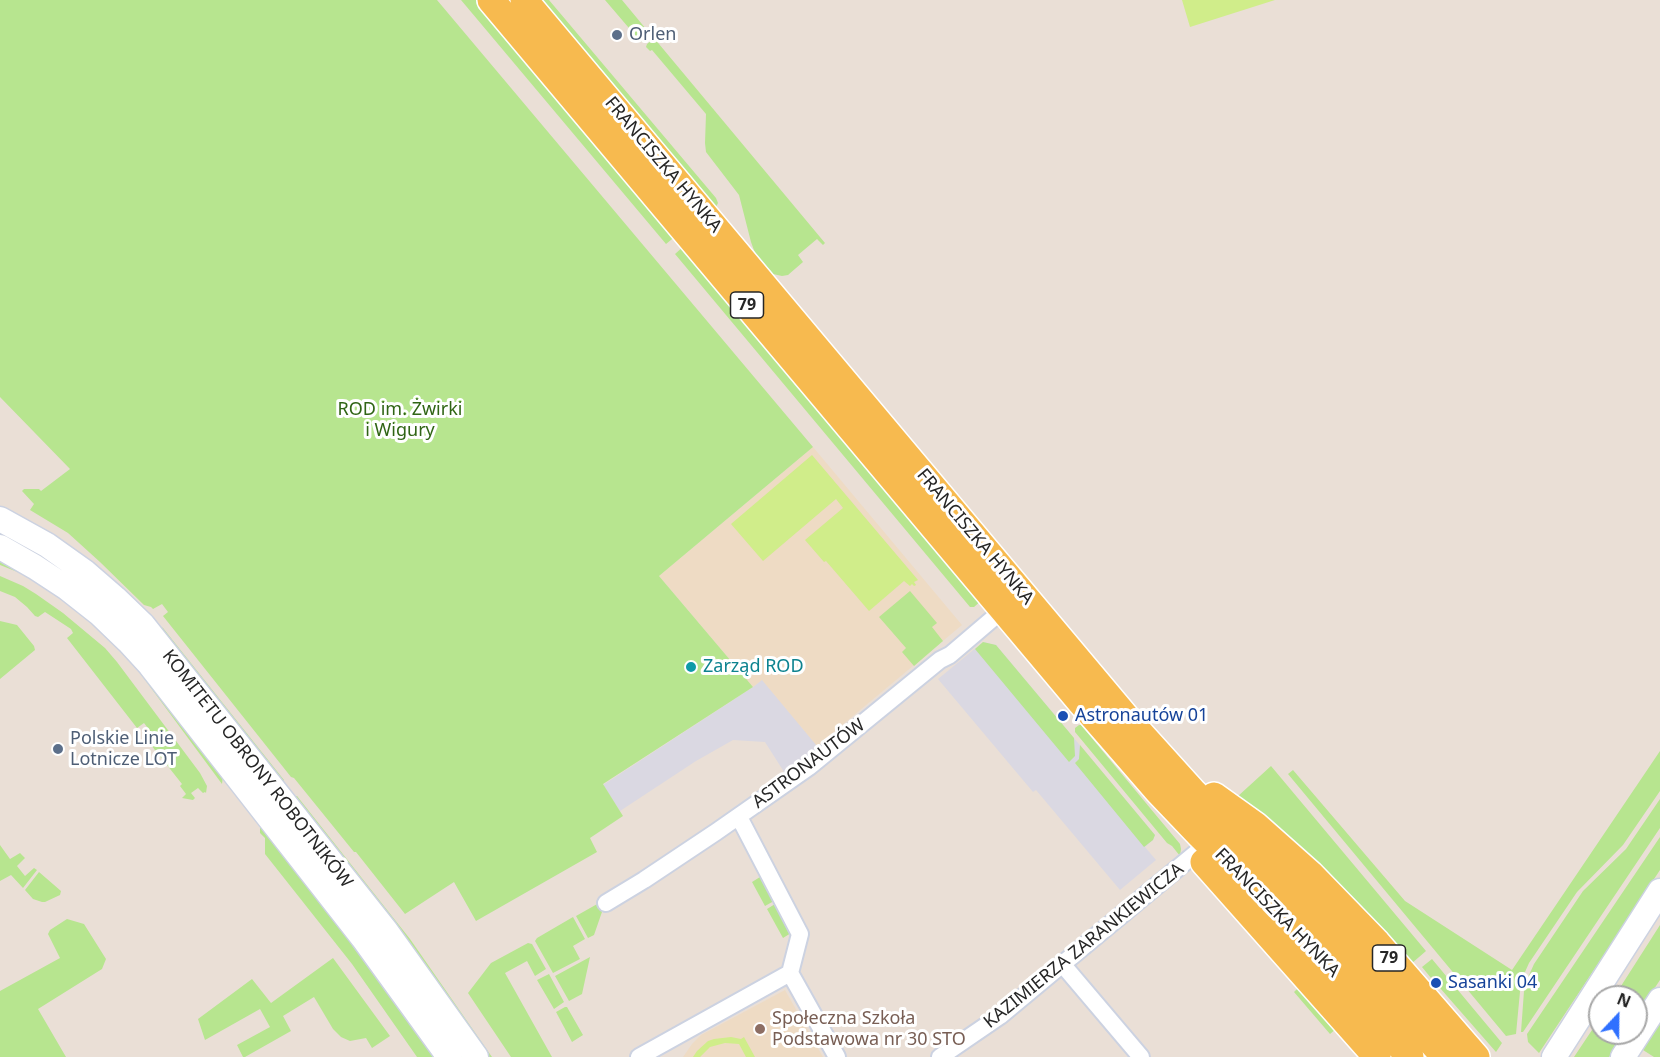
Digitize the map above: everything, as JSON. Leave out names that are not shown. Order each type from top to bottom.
[{"type":"main road","name":"FRANCISZKA HYNKA","points":[[491,0],[1158,791],[1291,925],[1445,1057]]},
{"type":"main road","name":"FRANCISZKA HYNKA","points":[[524,0],[1121,712],[1220,820],[1312,908],[1367,988],[1410,1057]]},
{"type":"main road","name":"79","points":[[1164,761],[1242,815],[1302,866],[1377,943],[1476,1057]]},
{"type":"main road","name":"79","points":[[1158,791],[1177,832],[1377,1057]]},
{"type":"street","name":"KOMITETU OBRONY ROBOTNIKÓW","points":[[0,519],[47,545],[85,572],[143,625],[386,931],[476,1057]]},
{"type":"street","name":"KOMITETU OBRONY ROBOTNIKÓW","points":[[0,547],[67,588],[136,649],[363,938],[449,1057]]},
{"type":"street","name":"ASTRONAUTÓW","points":[[790,973],[800,934],[739,817],[809,767],[1004,609]]},
{"type":"street","points":[[606,903],[739,817]]},
{"type":"street","name":"KAZIMIERZA ZARANKIEWICZA","points":[[940,1057],[1000,1016],[1196,853]]},
{"type":"street","points":[[1554,1057],[1660,891]]},
{"type":"street","points":[[1063,965],[1141,1057]]},
{"type":"street","points":[[639,1057],[790,973],[837,1057]]},
{"type":"street","points":[[1623,1057],[1660,1000]]},
{"type":"shaded area","points":[[813,447],[962,625],[817,746],[762,680],[753,687],[659,576]]},
{"type":"shaded area","points":[[983,642],[996,645],[1155,835],[1145,847],[1156,860],[1120,890],[1036,790],[1033,792],[938,679]]},
{"type":"shaded area","points":[[762,679],[820,749],[786,775],[765,742],[733,740],[696,761],[620,811],[603,785]]},
{"type":"shaded area","name":"Społeczna Szkoła Podstawowa nr 30 STO","points":[[785,990],[823,1057],[683,1057],[701,1035]]},
{"type":"green space","name":"ROD im. Żwirki i Wigury","points":[[0,0],[437,0],[813,447],[659,576],[753,687],[603,784],[623,816],[590,838],[597,852],[476,921],[454,882],[405,914],[356,852],[291,777],[163,616],[168,612],[162,604],[153,609],[144,605],[68,533],[30,510],[34,504],[22,491],[39,489],[41,491],[70,469],[0,397]]},
{"type":"green space","points":[[461,0],[479,0],[677,235],[666,244]]},
{"type":"green space","points":[[536,0],[549,0],[716,198],[718,203],[715,208]]},
{"type":"green space","points":[[605,0],[622,0],[651,35],[644,42],[640,41]]},
{"type":"green space","points":[[1182,0],[1275,0],[1190,27]]},
{"type":"green space","points":[[654,38],[825,243],[823,245],[817,239],[798,255],[803,262],[788,275],[773,274],[755,253],[739,195],[706,152],[706,114],[652,50],[646,47]]},
{"type":"green space","points":[[685,245],[982,600],[974,607],[970,607],[675,254]]},
{"type":"green space","points":[[812,455],[918,580],[914,582],[916,585],[910,586],[904,581],[869,611],[805,540],[843,508],[836,499],[763,561],[731,524]]},
{"type":"green space","points":[[0,557],[35,576],[64,596],[119,644],[221,770],[222,784],[113,640],[71,604],[25,575],[0,565]]},
{"type":"green space","points":[[0,576],[36,594],[105,648],[200,773],[207,786],[206,793],[198,788],[191,793],[195,798],[193,800],[182,798],[186,794],[180,786],[182,784],[151,745],[157,740],[144,723],[137,728],[67,638],[73,633],[71,629],[45,612],[38,617],[35,616],[15,597],[0,591]]},
{"type":"green space","points":[[910,591],[937,623],[932,627],[943,641],[914,666],[902,652],[906,648],[879,617]]},
{"type":"green space","points":[[0,621],[17,625],[35,650],[0,679]]},
{"type":"green space","points":[[156,624],[163,628],[284,780],[283,784]]},
{"type":"green space","points":[[983,642],[996,645],[1074,738],[1075,756],[1069,762],[975,649]]},
{"type":"green space","points":[[1079,725],[1180,844],[1180,856],[1075,732],[1075,728]]},
{"type":"green space","points":[[1080,745],[1155,835],[1153,840],[1144,847],[1075,763],[1079,759]]},
{"type":"green space","points":[[1660,751],[1660,791],[1623,845],[1577,892],[1529,963],[1521,981],[1516,1034],[1506,1036],[1288,774],[1293,770],[1405,901],[1512,970]]},
{"type":"green space","points":[[1271,766],[1426,951],[1411,964],[1293,841],[1237,797]]},
{"type":"green space","points":[[297,796],[410,939],[492,1057],[485,1057],[289,797]]},
{"type":"green space","points":[[1660,799],[1660,828],[1521,1032],[1524,991],[1534,964],[1583,891],[1626,849]]},
{"type":"green space","points":[[260,822],[440,1057],[417,1057],[352,964],[265,854],[265,838],[260,833]]},
{"type":"green space","points":[[1660,837],[1660,870],[1539,1053],[1528,1042],[1527,1034]]},
{"type":"green space","points":[[0,845],[10,859],[20,853],[25,858],[17,866],[25,876],[34,868],[37,870],[23,888],[11,875],[0,881]]},
{"type":"green space","points":[[39,872],[61,891],[60,895],[45,902],[33,899],[25,890]]},
{"type":"green space","points":[[760,877],[774,901],[765,906],[752,882]]},
{"type":"green space","points":[[599,903],[603,909],[594,935],[588,938],[576,916]]},
{"type":"green space","points":[[775,904],[791,933],[783,938],[767,909]]},
{"type":"green space","points":[[573,917],[585,939],[573,946],[580,959],[553,973],[535,941]]},
{"type":"green space","points":[[67,919],[84,924],[106,959],[102,969],[38,1009],[66,1057],[0,1057],[0,991],[60,958],[48,934],[50,930]]},
{"type":"green space","points":[[1660,925],[1660,980],[1648,998],[1648,985],[1622,985]]},
{"type":"green space","points":[[528,943],[532,944],[546,969],[535,976],[527,961],[505,973],[552,1057],[511,1057],[468,993],[491,963]]},
{"type":"green space","points":[[590,957],[582,994],[569,1001],[555,976]]},
{"type":"green space","points":[[333,958],[390,1036],[372,1048],[366,1038],[350,1041],[341,1037],[333,1029],[314,997],[283,1016],[291,1031],[245,1057],[237,1045],[270,1027],[260,1009],[205,1040],[198,1019],[252,979],[271,1003]]},
{"type":"green space","points":[[1432,959],[1502,1043],[1496,1052],[1440,988],[1442,986],[1422,967]]},
{"type":"green space","points":[[549,974],[564,1002],[554,1009],[537,980]]},
{"type":"green space","points":[[1300,986],[1337,1028],[1330,1034],[1294,992]]},
{"type":"green space","points":[[565,1007],[583,1035],[572,1042],[556,1012]]},
{"type":"green space","points":[[1660,1022],[1660,1057],[1654,1057],[1643,1050]]},
{"type":"green space","points":[[1588,1036],[1588,1045],[1617,1045],[1609,1057],[1574,1057]]},
{"type":"green space","points":[[731,1037],[741,1039],[744,1037],[755,1057],[746,1057],[739,1044],[725,1043],[710,1047],[700,1057],[693,1057],[708,1041]]},
{"type":"place","name":"Orlen","points":[[617,35]]},
{"type":"place","name":"Zarząd ROD","points":[[691,667]]},
{"type":"place","name":"Astronautów 01","points":[[1063,716]]},
{"type":"place","name":"Polskie Linie Lotnicze LOT","points":[[58,749]]},
{"type":"place","name":"Sasanki 04","points":[[1436,983]]},
{"type":"place","name":"Społeczna Szkoła Podstawowa nr 30 STO","points":[[760,1029]]}]
